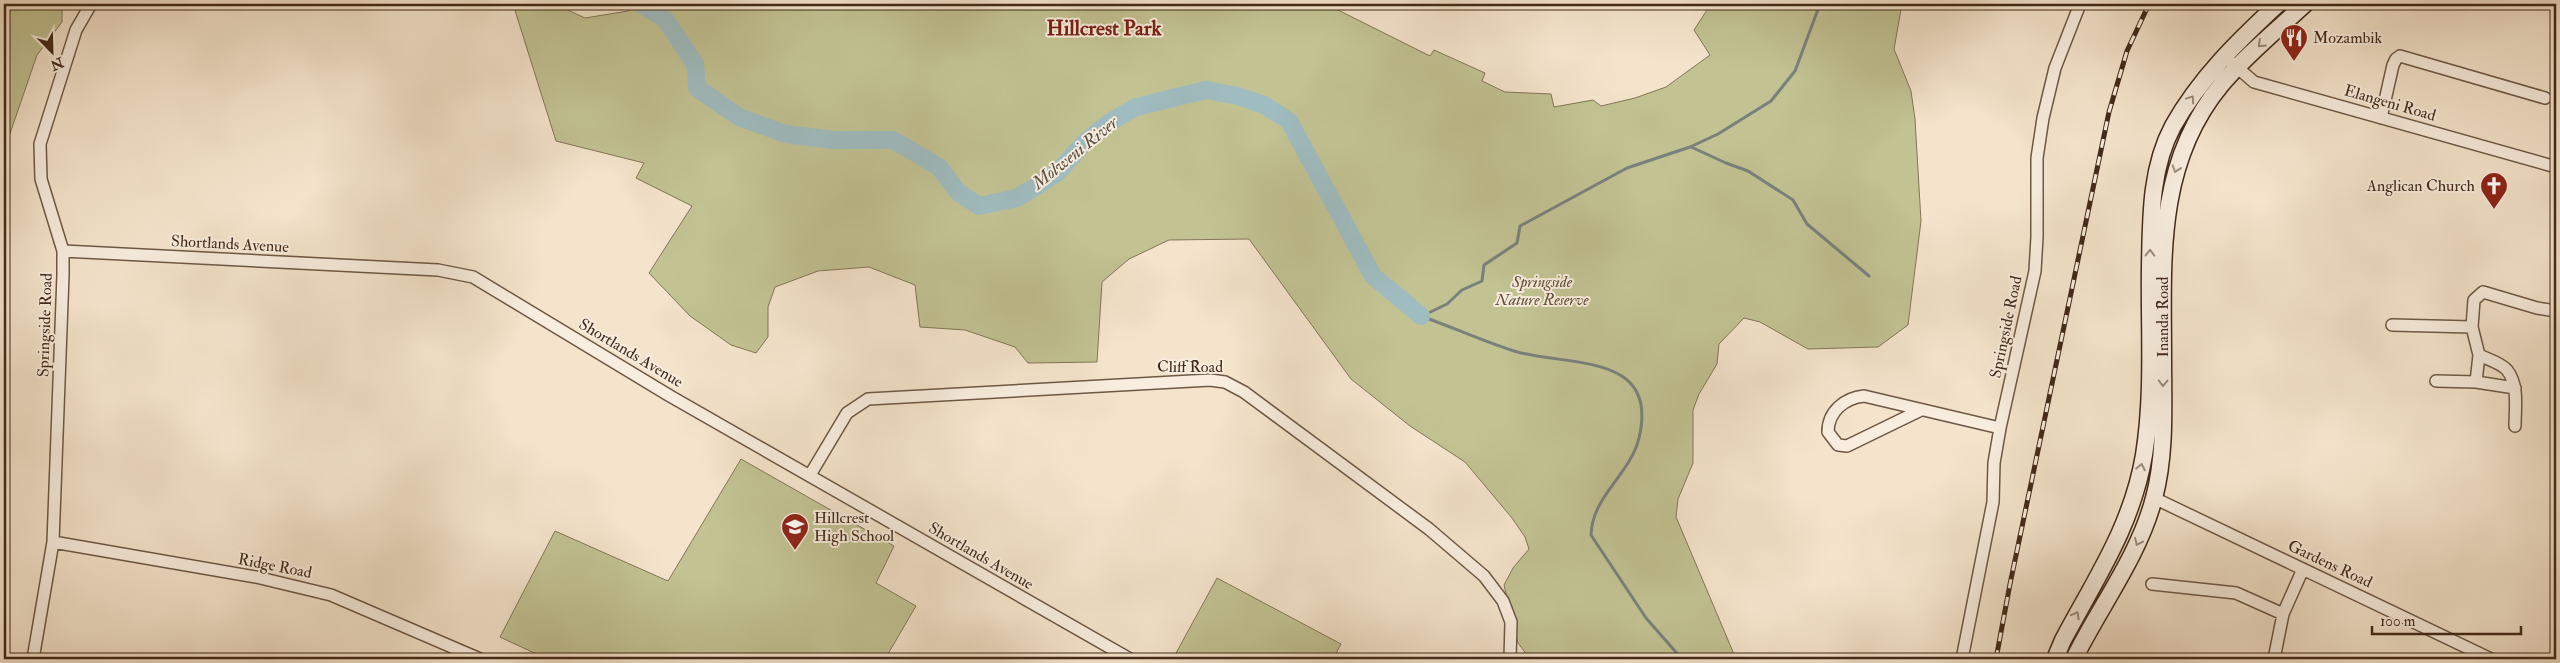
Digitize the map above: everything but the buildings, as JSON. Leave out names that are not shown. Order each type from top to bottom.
[{"type":"main road","name":"Inanda Road","points":[[2056,659],[2062,640],[2126,522],[2141,468],[2148,402],[2151,216],[2155,176],[2173,127],[2192,96],[2224,55],[2278,4]]},
{"type":"main road","name":"Inanda Road","points":[[2074,659],[2129,561],[2154,498],[2160,469],[2163,269],[2167,203],[2184,148],[2195,124],[2220,86],[2236,68],[2305,4]]},
{"type":"street","name":"Springside Road","points":[[33,659],[53,542],[64,251],[41,178],[40,144],[76,30],[91,4]]},
{"type":"street","name":"Springside Road","points":[[1962,659],[1993,502],[1994,463],[2000,428],[2035,271],[2037,158],[2044,110],[2055,68],[2080,4]]},
{"type":"street","name":"Elangeni Road","points":[[2224,55],[2236,68],[2254,82],[2556,167]]},
{"type":"street","points":[[2381,118],[2393,65],[2396,58],[2400,56],[2545,98]]},
{"type":"street","name":"Shortlands Avenue","points":[[64,251],[438,270],[473,277],[670,396],[1130,659]]},
{"type":"street","points":[[2476,382],[2479,355],[2472,327],[2474,300],[2483,292],[2537,308],[2556,311]]},
{"type":"street","points":[[2392,325],[2472,327]]},
{"type":"street","points":[[2479,355],[2506,369],[2515,388],[2515,426]]},
{"type":"street","name":"Cliff Road","points":[[810,475],[848,413],[868,399],[1210,380],[1225,382],[1244,392],[1429,529],[1484,576],[1503,601],[1509,616],[1512,633],[1510,659]]},
{"type":"street","points":[[2436,381],[2476,382],[2515,388]]},
{"type":"street","points":[[1921,410],[1847,446],[1838,445],[1828,432],[1830,419],[1834,412],[1844,402],[1864,396],[2000,428]]},
{"type":"street","name":"Gardens Road","points":[[2154,498],[2491,659]]},
{"type":"street","name":"Ridge Road","points":[[53,542],[256,577],[331,594],[480,659]]},
{"type":"street","points":[[2274,659],[2283,614],[2304,570]]},
{"type":"street","points":[[2152,584],[2236,593],[2283,614]]},
{"type":"green space","points":[[4,4],[62,4],[62,22],[37,55],[4,151]]},
{"type":"green space","name":"Springside Nature Reserve","points":[[513,4],[555,4],[585,18],[628,11],[636,4],[1326,4],[1430,56],[1434,50],[1485,73],[1482,81],[1505,92],[1551,94],[1554,107],[1593,100],[1601,106],[1635,98],[1666,87],[1710,55],[1694,30],[1711,4],[1902,4],[1894,49],[1911,91],[1915,119],[1921,221],[1908,325],[1878,347],[1808,349],[1760,322],[1744,318],[1719,344],[1717,364],[1699,394],[1693,410],[1693,463],[1678,499],[1676,517],[1736,659],[1530,659],[1518,643],[1504,585],[1513,568],[1529,549],[1525,537],[1512,518],[1465,462],[1410,426],[1351,379],[1249,239],[1169,240],[1129,259],[1102,282],[1097,362],[1028,363],[1015,347],[965,330],[920,327],[915,285],[869,267],[818,271],[775,287],[768,307],[768,337],[756,353],[731,345],[690,316],[649,273],[692,206],[636,178],[644,163],[556,141]]},
{"type":"green space","name":"Hillcrest High School","points":[[741,459],[894,546],[876,583],[916,606],[885,659],[547,659],[500,637],[555,531],[668,581]]},
{"type":"green space","points":[[1217,578],[1341,644],[1333,659],[1183,659],[1175,655]]},
{"type":"waterway","name":"Molweni River","points":[[641,4],[665,19],[695,64],[697,88],[739,117],[785,134],[833,140],[893,140],[939,167],[958,192],[979,206],[1017,198],[1057,173],[1084,143],[1110,122],[1136,107],[1206,90],[1238,96],[1264,105],[1289,121],[1373,276],[1421,316]]},
{"type":"waterway","points":[[1422,316],[1447,304],[1462,290],[1482,281],[1484,265],[1517,243],[1520,226],[1627,168],[1690,147],[1718,134],[1771,101],[1795,71],[1820,4]]},
{"type":"waterway","points":[[1691,147],[1748,171],[1793,200],[1807,224],[1869,276]]},
{"type":"waterway","points":[[1421,316],[1514,351],[1604,368],[1622,376],[1636,390],[1642,410],[1639,438],[1628,463],[1604,497],[1598,509],[1593,521],[1591,535],[1646,618],[1682,659]]},
{"type":"railway","points":[[1996,659],[2109,112],[2127,51],[2149,4]]},
{"type":"place","name":"Mozambik","points":[[2294,62]]},
{"type":"place","name":"Anglican Church","points":[[2494,210]]},
{"type":"place","name":"Hillcrest High School","points":[[795,551]]},
{"type":"district","name":"Hillcrest Park","points":[[1104,28]]}]
